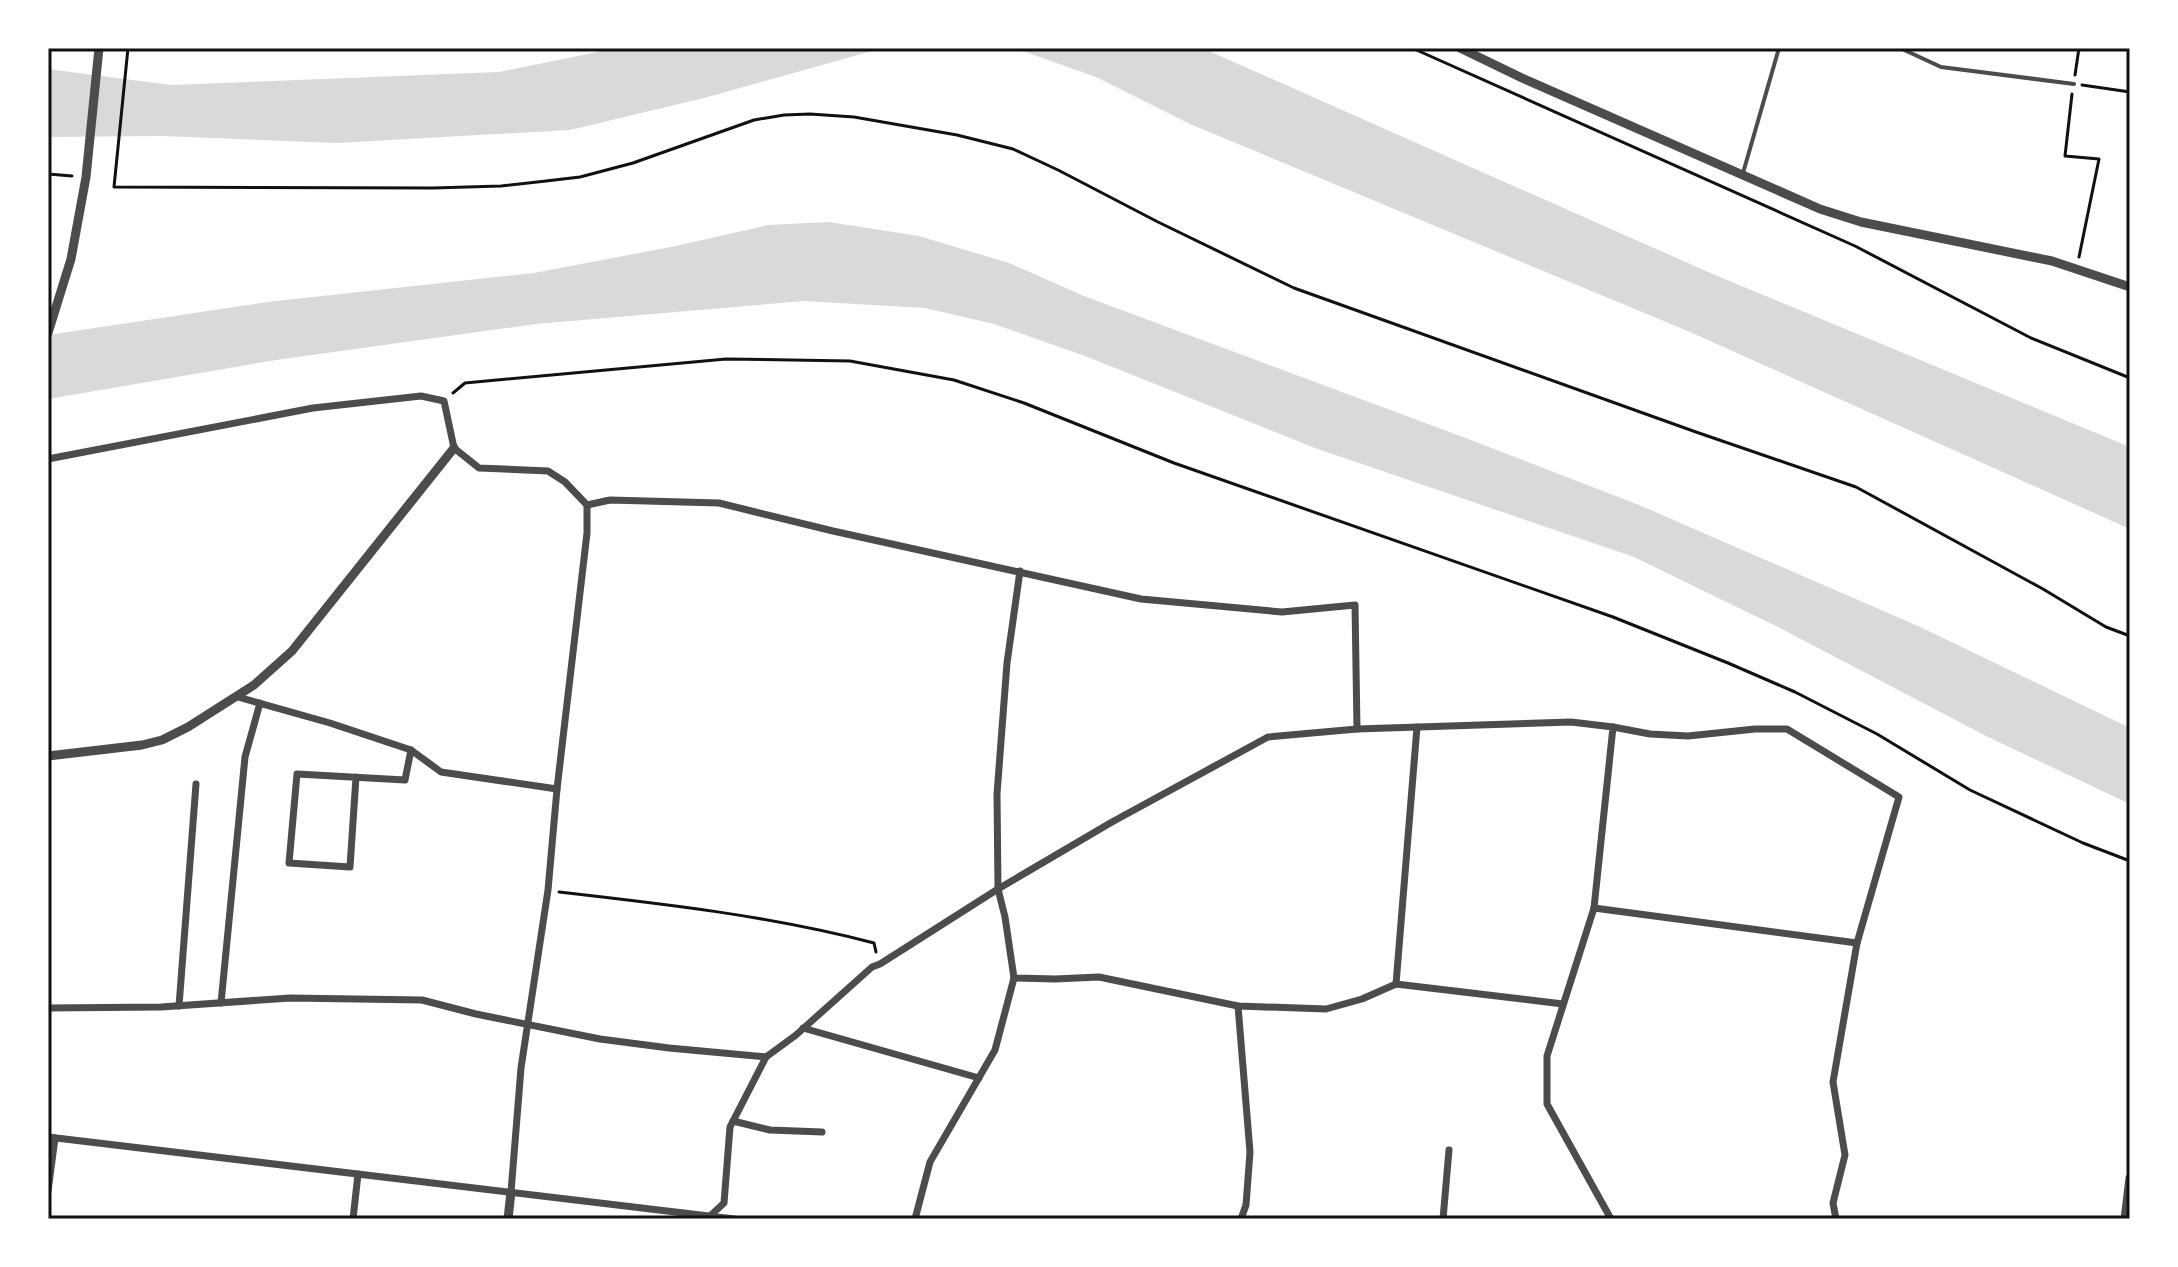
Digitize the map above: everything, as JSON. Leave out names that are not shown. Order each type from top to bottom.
[{"type":"street","points":[[48,333],[71,259],[86,177],[99,48]]},
{"type":"street","points":[[1460,48],[1786,196],[1861,222],[2052,261],[2130,287]]},
{"type":"street","points":[[48,459],[313,408],[421,396],[444,401],[454,448],[479,468],[548,471],[565,482],[587,505],[587,533],[548,890],[521,1068],[508,1219]]},
{"type":"street","points":[[48,756],[162,740],[254,685],[292,651],[454,448]]},
{"type":"street","points":[[587,505],[610,500],[719,503],[1141,599],[1282,612],[1355,605],[1357,729]]},
{"type":"street","points":[[915,1219],[930,1162],[995,1050],[1014,978],[998,889],[997,794],[1007,663],[1020,571]]},
{"type":"street","points":[[238,697],[411,750],[441,772],[557,789]]},
{"type":"street","points":[[221,1003],[245,757],[260,703]]},
{"type":"street","points":[[710,1218],[724,1203],[730,1127],[766,1057],[872,967],[1112,822],[1268,737],[1357,729],[1571,722],[1650,734],[1688,736],[1787,729],[1899,797],[1857,943],[1833,1082],[1845,1155],[1833,1203],[1836,1219]]},
{"type":"street","points":[[1396,984],[1417,727]]},
{"type":"street","points":[[1611,1219],[1547,1104],[1547,1056],[1594,908],[1613,727]]},
{"type":"street","points":[[356,777],[350,867],[289,863],[297,774],[356,777],[405,780],[411,750]]},
{"type":"street","points":[[179,1006],[196,784]]},
{"type":"street","points":[[1594,908],[1857,943]]},
{"type":"street","points":[[1014,978],[1099,977],[1238,1006],[1326,1009],[1362,999],[1396,984],[1563,1004]]},
{"type":"street","points":[[48,1008],[179,1006],[290,998],[422,1000],[614,1041],[766,1057]]},
{"type":"street","points":[[1238,1006],[1250,1152],[1246,1205],[1241,1219]]},
{"type":"street","points":[[803,1028],[979,1078]]},
{"type":"street","points":[[733,1121],[770,1130],[822,1132]]},
{"type":"street","points":[[48,1191],[51,1137],[734,1219]]},
{"type":"street","points":[[1443,1219],[1449,1150]]},
{"type":"street","points":[[353,1219],[358,1174]]},
{"type":"street","points":[[2125,1219],[2130,1178]]},
{"type":"lane","points":[[1743,175],[1779,48]]},
{"type":"lane","points":[[1900,48],[1941,67],[2074,84]]},
{"type":"path","points":[[128,48],[114,187],[501,186],[580,177],[633,163],[754,120],[784,115],[854,117],[957,135],[1013,149],[1294,288],[1856,487],[2106,627],[2130,636]]},
{"type":"path","points":[[1412,48],[1855,246],[2031,338],[2130,378]]},
{"type":"path","points":[[2076,268],[2099,159],[2065,156],[2079,48]]},
{"type":"path","points":[[2074,84],[2130,92]]},
{"type":"path","points":[[48,174],[86,177]]},
{"type":"path","points":[[444,401],[465,383],[726,359],[850,361],[954,380],[1024,403],[1174,463],[1613,617],[1728,663],[1795,692],[1877,734],[1970,790],[2083,843],[2130,861]]},
{"type":"path","points":[[548,890],[809,926],[874,943],[880,961]]},
{"type":"shaded area","points":[[617,48],[883,48],[704,98],[570,130],[337,143],[163,136],[48,137],[48,69],[171,85],[499,72]]},
{"type":"shaded area","points":[[1014,48],[1198,48],[1211,52],[1715,275],[2130,447],[2130,529],[1690,332],[1190,124],[1096,77]]},
{"type":"shaded area","points":[[829,222],[919,236],[1009,263],[1084,296],[1639,505],[1918,626],[2130,728],[2130,804],[1988,737],[1780,628],[1634,557],[1315,448],[1085,356],[994,324],[925,308],[804,301],[536,324],[276,360],[48,399],[48,335],[267,302],[534,273],[768,225]]}]
